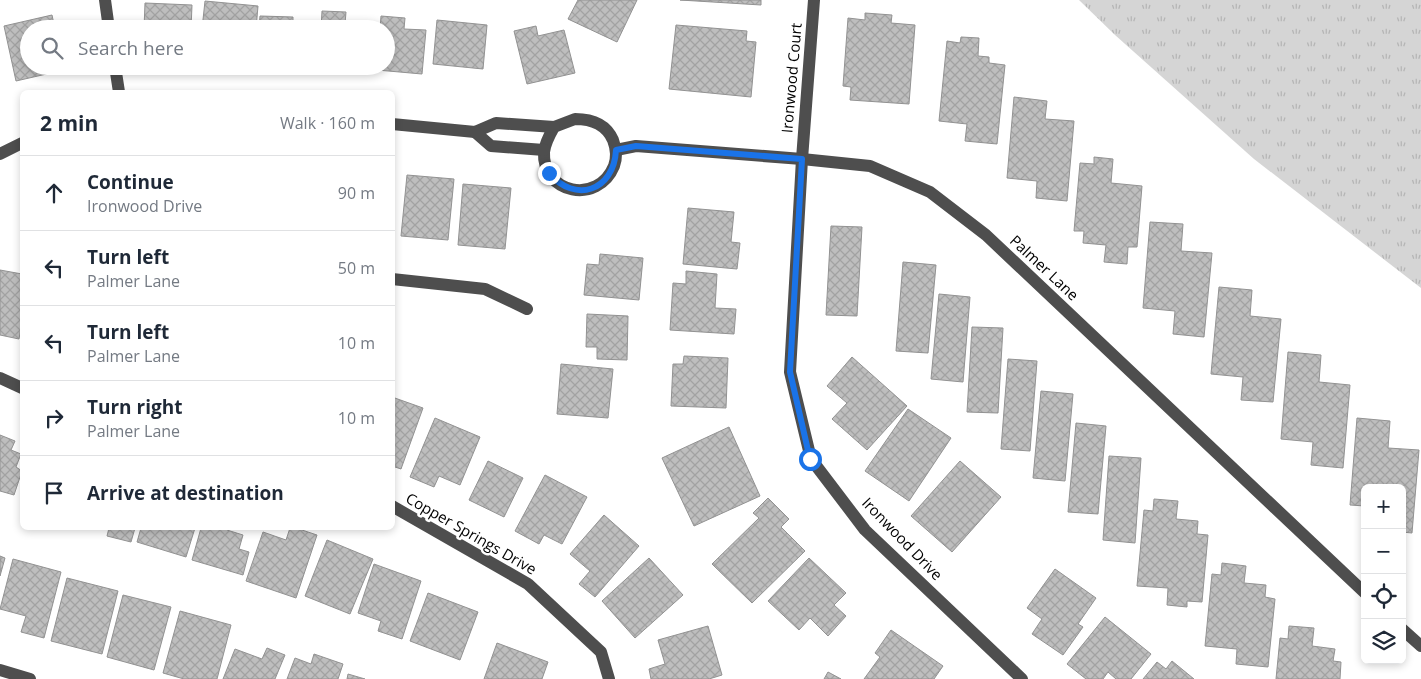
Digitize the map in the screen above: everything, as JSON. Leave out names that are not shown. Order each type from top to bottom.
[{"type":"street","points":[[105,0],[108,20]]},
{"type":"street","name":"Ironwood Court","points":[[802,159],[814,0]]},
{"type":"street","points":[[116,75],[119,90]]},
{"type":"street","points":[[395,124],[475,132],[496,123],[554,127],[575,119],[586,119],[597,123],[613,139],[616,150],[615,163],[611,174],[592,189],[580,191],[557,183],[549,173],[544,162],[544,150],[547,139],[554,127]]},
{"type":"street","points":[[475,132],[491,146],[544,150]]},
{"type":"street","points":[[0,154],[20,144]]},
{"type":"street","name":"Palmer Lane","points":[[616,150],[636,146],[870,166],[930,192],[986,235],[1361,589]]},
{"type":"street","name":"Ironwood Drive","points":[[802,159],[790,372],[810,459],[865,530],[1021,679]]},
{"type":"street","points":[[395,279],[485,289],[527,310]]},
{"type":"street","points":[[0,378],[20,387]]},
{"type":"street","name":"Copper Springs Drive","points":[[395,508],[528,584],[601,652],[610,679]]},
{"type":"street","points":[[1406,632],[1421,646]]},
{"type":"street","points":[[0,670],[30,679]]},
{"type":"green space","points":[[1079,0],[1421,0],[1421,288],[1254,159],[1115,35]]},
{"type":"building","points":[[578,0],[637,0],[617,42],[568,19]]},
{"type":"building","points":[[680,0],[761,0],[761,5]]},
{"type":"building","points":[[205,1],[258,6],[257,20],[203,20]]},
{"type":"building","points":[[145,3],[192,5],[191,20],[144,20]]},
{"type":"building","points":[[322,11],[346,12],[345,20],[322,20]]},
{"type":"building","points":[[865,13],[892,15],[891,23],[915,25],[909,104],[850,100],[851,87],[843,86],[848,18],[865,20]]},
{"type":"building","points":[[52,15],[53,20],[30,20]]},
{"type":"building","points":[[260,16],[293,17],[293,20],[260,20]]},
{"type":"building","points":[[381,16],[405,18],[404,29],[426,30],[422,74],[395,72],[395,20],[381,20]]},
{"type":"building","points":[[437,20],[487,25],[483,69],[433,64]]},
{"type":"building","points":[[20,22],[20,75],[42,75],[16,81],[4,26]]},
{"type":"building","points":[[676,25],[747,31],[746,41],[756,42],[751,97],[669,89]]},
{"type":"building","points":[[536,26],[538,36],[564,30],[575,73],[527,84],[514,31]]},
{"type":"building","points":[[961,37],[979,38],[978,56],[989,57],[989,63],[1005,65],[997,144],[965,141],[967,124],[939,121],[947,41],[960,43]]},
{"type":"building","points":[[1014,97],[1047,101],[1045,119],[1074,121],[1067,201],[1036,198],[1037,181],[1007,178]]},
{"type":"building","points":[[1094,157],[1113,159],[1111,183],[1142,186],[1137,247],[1128,247],[1127,264],[1104,262],[1106,245],[1083,243],[1084,231],[1074,231],[1080,163],[1094,164]]},
{"type":"building","points":[[407,175],[454,179],[448,240],[401,236]]},
{"type":"building","points":[[463,184],[511,188],[505,249],[458,245]]},
{"type":"building","points":[[688,208],[734,212],[731,242],[740,243],[737,269],[683,264]]},
{"type":"building","points":[[1150,222],[1183,224],[1181,251],[1212,253],[1204,337],[1173,334],[1175,311],[1143,308]]},
{"type":"building","points":[[831,226],[862,227],[857,316],[826,315]]},
{"type":"building","points":[[600,254],[643,258],[639,300],[584,295],[587,264],[599,265]]},
{"type":"building","points":[[903,262],[936,265],[928,353],[896,351]]},
{"type":"building","points":[[0,270],[20,274],[20,333],[19,339],[0,335]]},
{"type":"building","points":[[686,271],[717,274],[715,308],[736,309],[734,334],[670,330],[673,283],[686,284]]},
{"type":"building","points":[[1219,287],[1252,290],[1250,316],[1281,319],[1273,402],[1241,400],[1243,377],[1211,374]]},
{"type":"building","points":[[939,294],[970,297],[963,382],[931,379]]},
{"type":"building","points":[[587,314],[628,316],[627,360],[597,359],[597,347],[586,347]]},
{"type":"building","points":[[972,327],[1003,328],[998,413],[967,412]]},
{"type":"building","points":[[1288,352],[1321,355],[1319,382],[1350,385],[1343,468],[1311,465],[1313,442],[1281,439]]},
{"type":"building","points":[[684,356],[728,358],[726,408],[671,406],[673,364],[683,364]]},
{"type":"building","points":[[852,357],[907,406],[867,450],[832,419],[847,403],[827,386]]},
{"type":"building","points":[[1008,359],[1037,361],[1030,451],[1001,449]]},
{"type":"building","points":[[561,364],[613,369],[608,418],[557,414]]},
{"type":"building","points":[[1041,391],[1073,394],[1065,481],[1033,478]]},
{"type":"building","points":[[395,398],[423,408],[401,469],[395,467]]},
{"type":"building","points":[[908,409],[951,438],[909,501],[865,471]]},
{"type":"building","points":[[435,418],[480,437],[460,485],[439,476],[434,487],[410,477]]},
{"type":"building","points":[[1357,418],[1390,421],[1388,448],[1419,450],[1412,533],[1406,532],[1406,484],[1361,484],[1361,506],[1350,505]]},
{"type":"building","points":[[1076,423],[1106,426],[1098,514],[1068,512]]},
{"type":"building","points":[[729,427],[760,496],[694,526],[662,458]]},
{"type":"building","points":[[0,435],[15,441],[11,450],[20,454],[16,467],[20,470],[20,477],[14,495],[0,491]]},
{"type":"building","points":[[1109,456],[1141,458],[1135,543],[1103,540]]},
{"type":"building","points":[[488,461],[523,478],[504,517],[469,500]]},
{"type":"building","points":[[960,461],[1001,497],[952,552],[911,516]]},
{"type":"building","points":[[545,475],[587,497],[562,544],[544,535],[539,544],[515,531]]},
{"type":"building","points":[[768,498],[789,519],[781,527],[805,551],[752,603],[712,564],[759,518],[753,513]]},
{"type":"building","points":[[1154,499],[1178,501],[1176,519],[1198,521],[1197,534],[1208,535],[1202,602],[1187,601],[1187,607],[1167,605],[1168,588],[1137,586],[1144,510],[1153,511]]},
{"type":"building","points":[[604,515],[639,546],[595,597],[579,584],[590,571],[570,554]]},
{"type":"building","points":[[108,530],[134,530],[131,542],[107,536]]},
{"type":"building","points":[[140,530],[194,530],[186,557],[137,542]]},
{"type":"building","points":[[200,530],[227,530],[243,535],[239,549],[249,552],[243,575],[192,560]]},
{"type":"building","points":[[289,530],[302,530],[317,535],[296,598],[246,581],[263,532],[286,540]]},
{"type":"building","points":[[327,540],[373,559],[350,614],[305,596]]},
{"type":"building","points":[[0,556],[5,558],[0,576]]},
{"type":"building","points":[[649,558],[683,595],[635,638],[602,601]]},
{"type":"building","points":[[809,558],[846,593],[834,605],[846,616],[828,636],[810,618],[799,630],[768,601]]},
{"type":"building","points":[[13,559],[61,572],[44,638],[21,632],[26,616],[0,609]]},
{"type":"building","points":[[1222,563],[1246,566],[1244,583],[1266,585],[1265,597],[1275,599],[1268,667],[1236,664],[1237,649],[1205,646],[1212,574],[1221,575]]},
{"type":"building","points":[[374,564],[421,581],[402,639],[378,631],[381,621],[358,613]]},
{"type":"building","points":[[1055,569],[1096,598],[1078,624],[1083,627],[1063,655],[1032,634],[1042,619],[1027,608]]},
{"type":"building","points":[[67,578],[118,591],[102,654],[51,641]]},
{"type":"building","points":[[428,593],[478,612],[460,660],[410,641]]},
{"type":"building","points":[[123,595],[171,607],[154,670],[107,657]]},
{"type":"building","points":[[180,611],[231,625],[217,679],[184,679],[163,673]]},
{"type":"building","points":[[1105,617],[1151,654],[1131,679],[1116,679],[1108,672],[1103,679],[1086,679],[1067,664]]},
{"type":"building","points":[[708,626],[722,675],[709,679],[651,679],[649,669],[665,664],[658,640]]},
{"type":"building","points":[[1289,626],[1314,628],[1312,646],[1335,649],[1333,661],[1341,662],[1340,679],[1276,679],[1280,638],[1288,639]]},
{"type":"building","points":[[891,630],[943,666],[934,679],[864,679],[880,657],[875,653]]},
{"type":"building","points":[[497,643],[548,662],[542,679],[484,679]]},
{"type":"building","points":[[267,648],[285,655],[275,679],[223,679],[235,649],[262,659]]},
{"type":"building","points":[[314,654],[343,664],[338,679],[287,679],[295,658],[311,664]]},
{"type":"building","points":[[1172,661],[1194,679],[1143,679],[1157,662],[1166,669]]},
{"type":"building","points":[[828,672],[841,679],[824,679]]},
{"type":"building","points":[[348,674],[365,679],[347,679]]},
{"type":"route","points":[[549,173],[557,183],[568,188],[580,191],[592,189],[611,174],[615,163],[616,150],[636,146],[802,159],[790,372],[810,459]]}]
